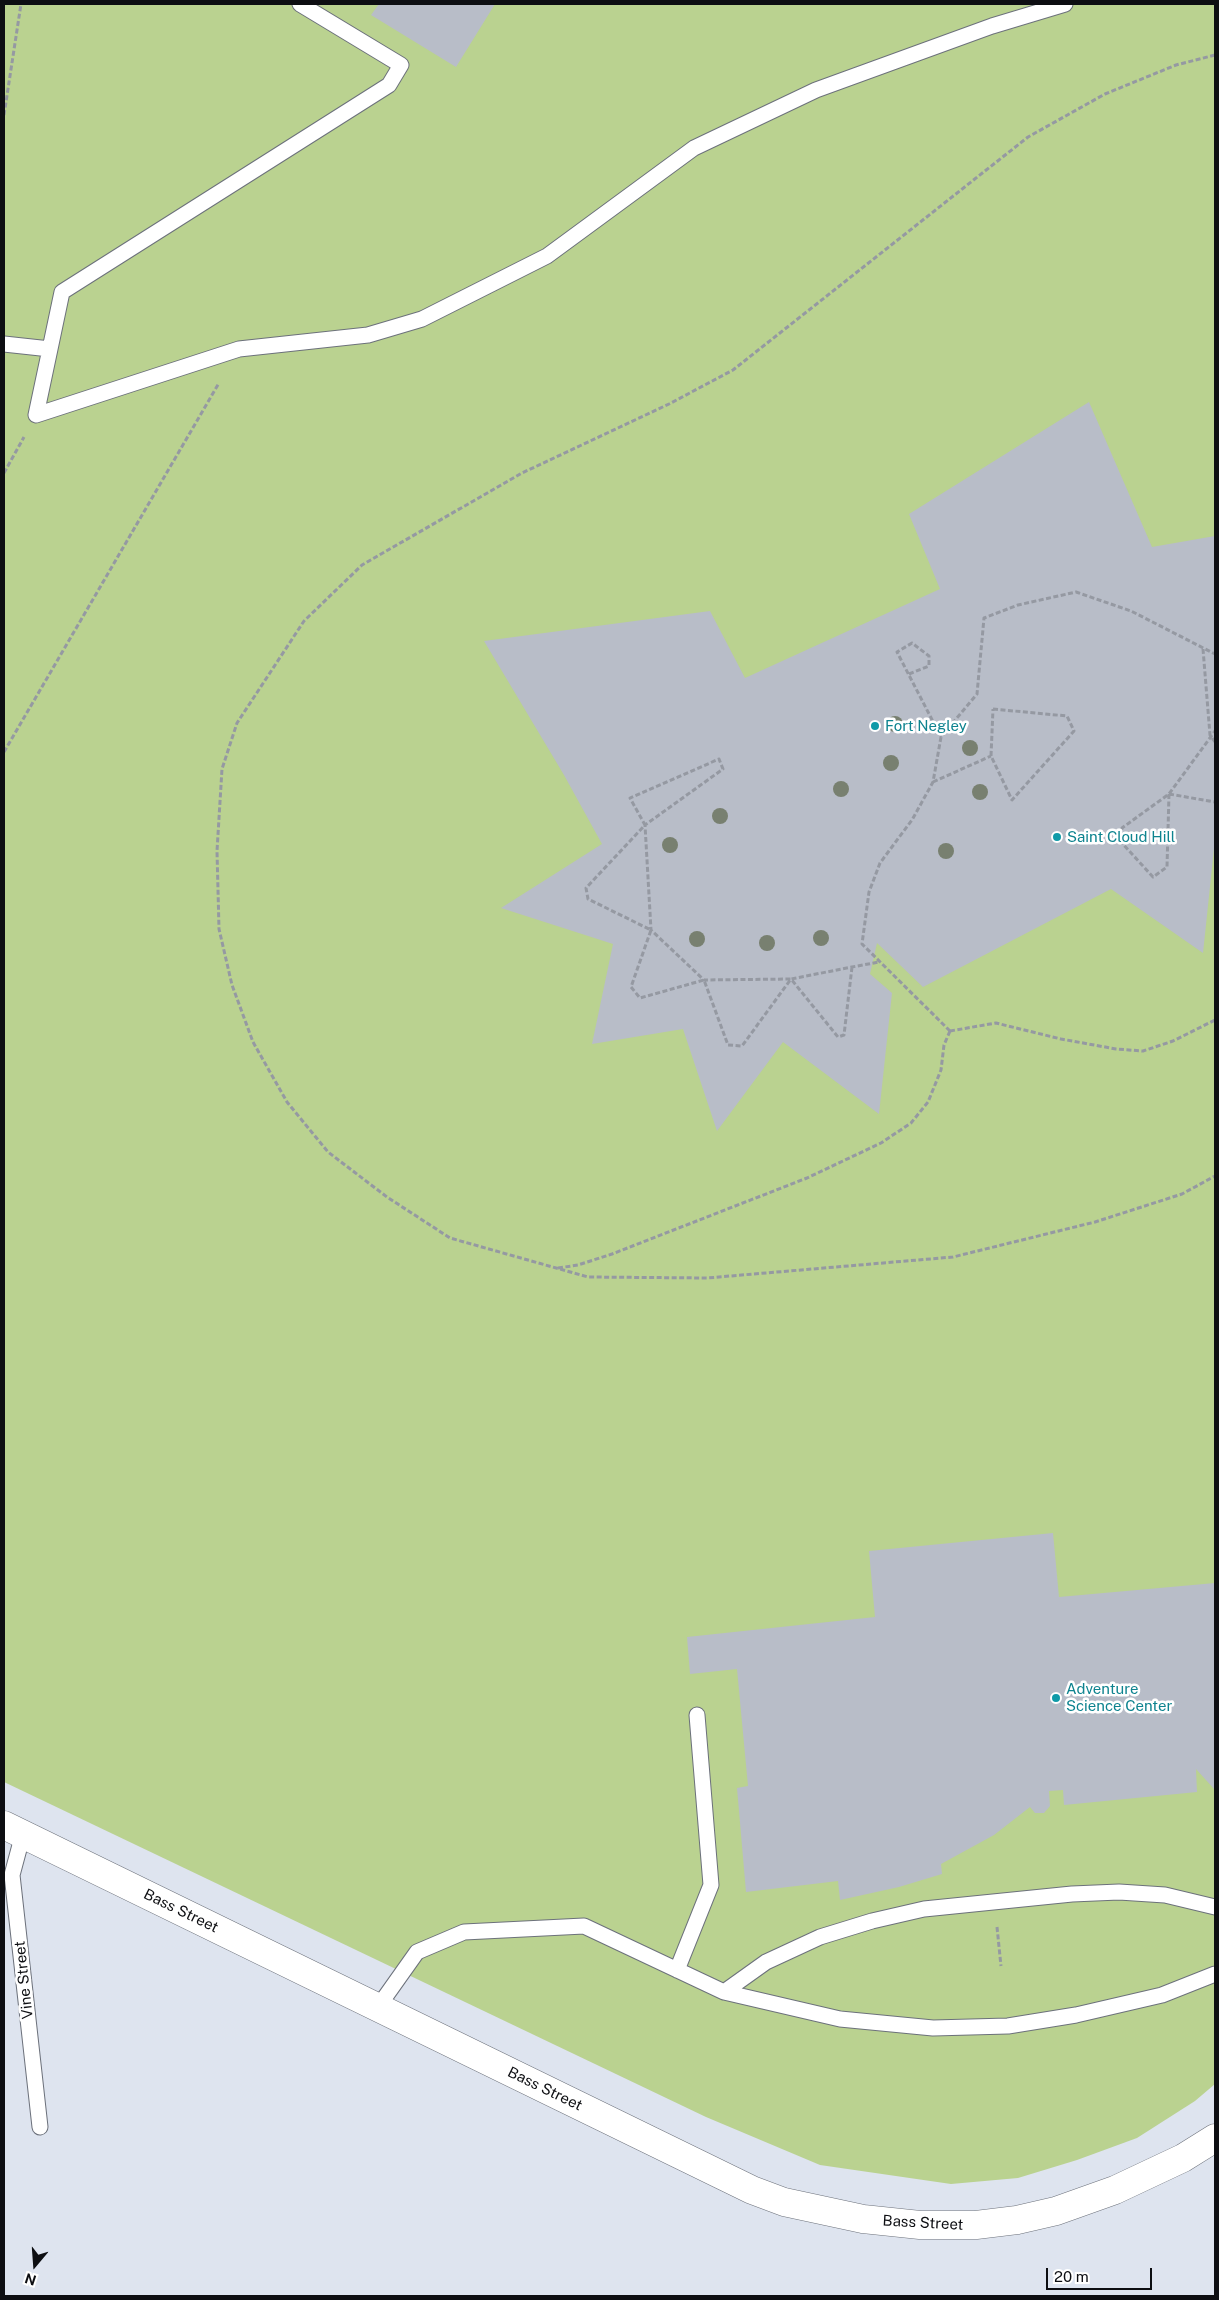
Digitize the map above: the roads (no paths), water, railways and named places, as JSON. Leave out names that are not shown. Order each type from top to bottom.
[{"type":"street","name":"Bass Street","points":[[14,1829],[752,2190],[784,2202],[818,2211],[863,2219],[920,2225],[976,2226],[1017,2220],[1056,2211],[1115,2190],[1183,2158],[1215,2138]]},
{"type":"lane","points":[[300,4],[401,65],[389,85],[62,292],[36,415],[239,349],[368,335],[422,319],[547,256],[694,148],[816,90],[992,26],[1065,4]]},
{"type":"lane","points":[[4,344],[50,349]]},
{"type":"lane","points":[[677,1970],[710,1885],[698,1715]]},
{"type":"lane","name":"Vine Street","points":[[14,1829],[12,1875],[40,2127]]},
{"type":"lane","points":[[724,1992],[766,1962],[820,1937],[872,1921],[924,1909],[1062,1895],[1118,1892],[1165,1894],[1215,1907]]},
{"type":"lane","points":[[378,2007],[418,1952],[464,1932],[584,1926],[724,1992],[840,2019],[933,2028],[1008,2026],[1076,2015],[1162,1995],[1215,1974]]},
{"type":"place","name":"Fort Negley","points":[[875,726]]},
{"type":"place","name":"Saint Cloud Hill","points":[[1057,837]]},
{"type":"place","name":"Adventure Science Center","points":[[1056,1698]]}]
